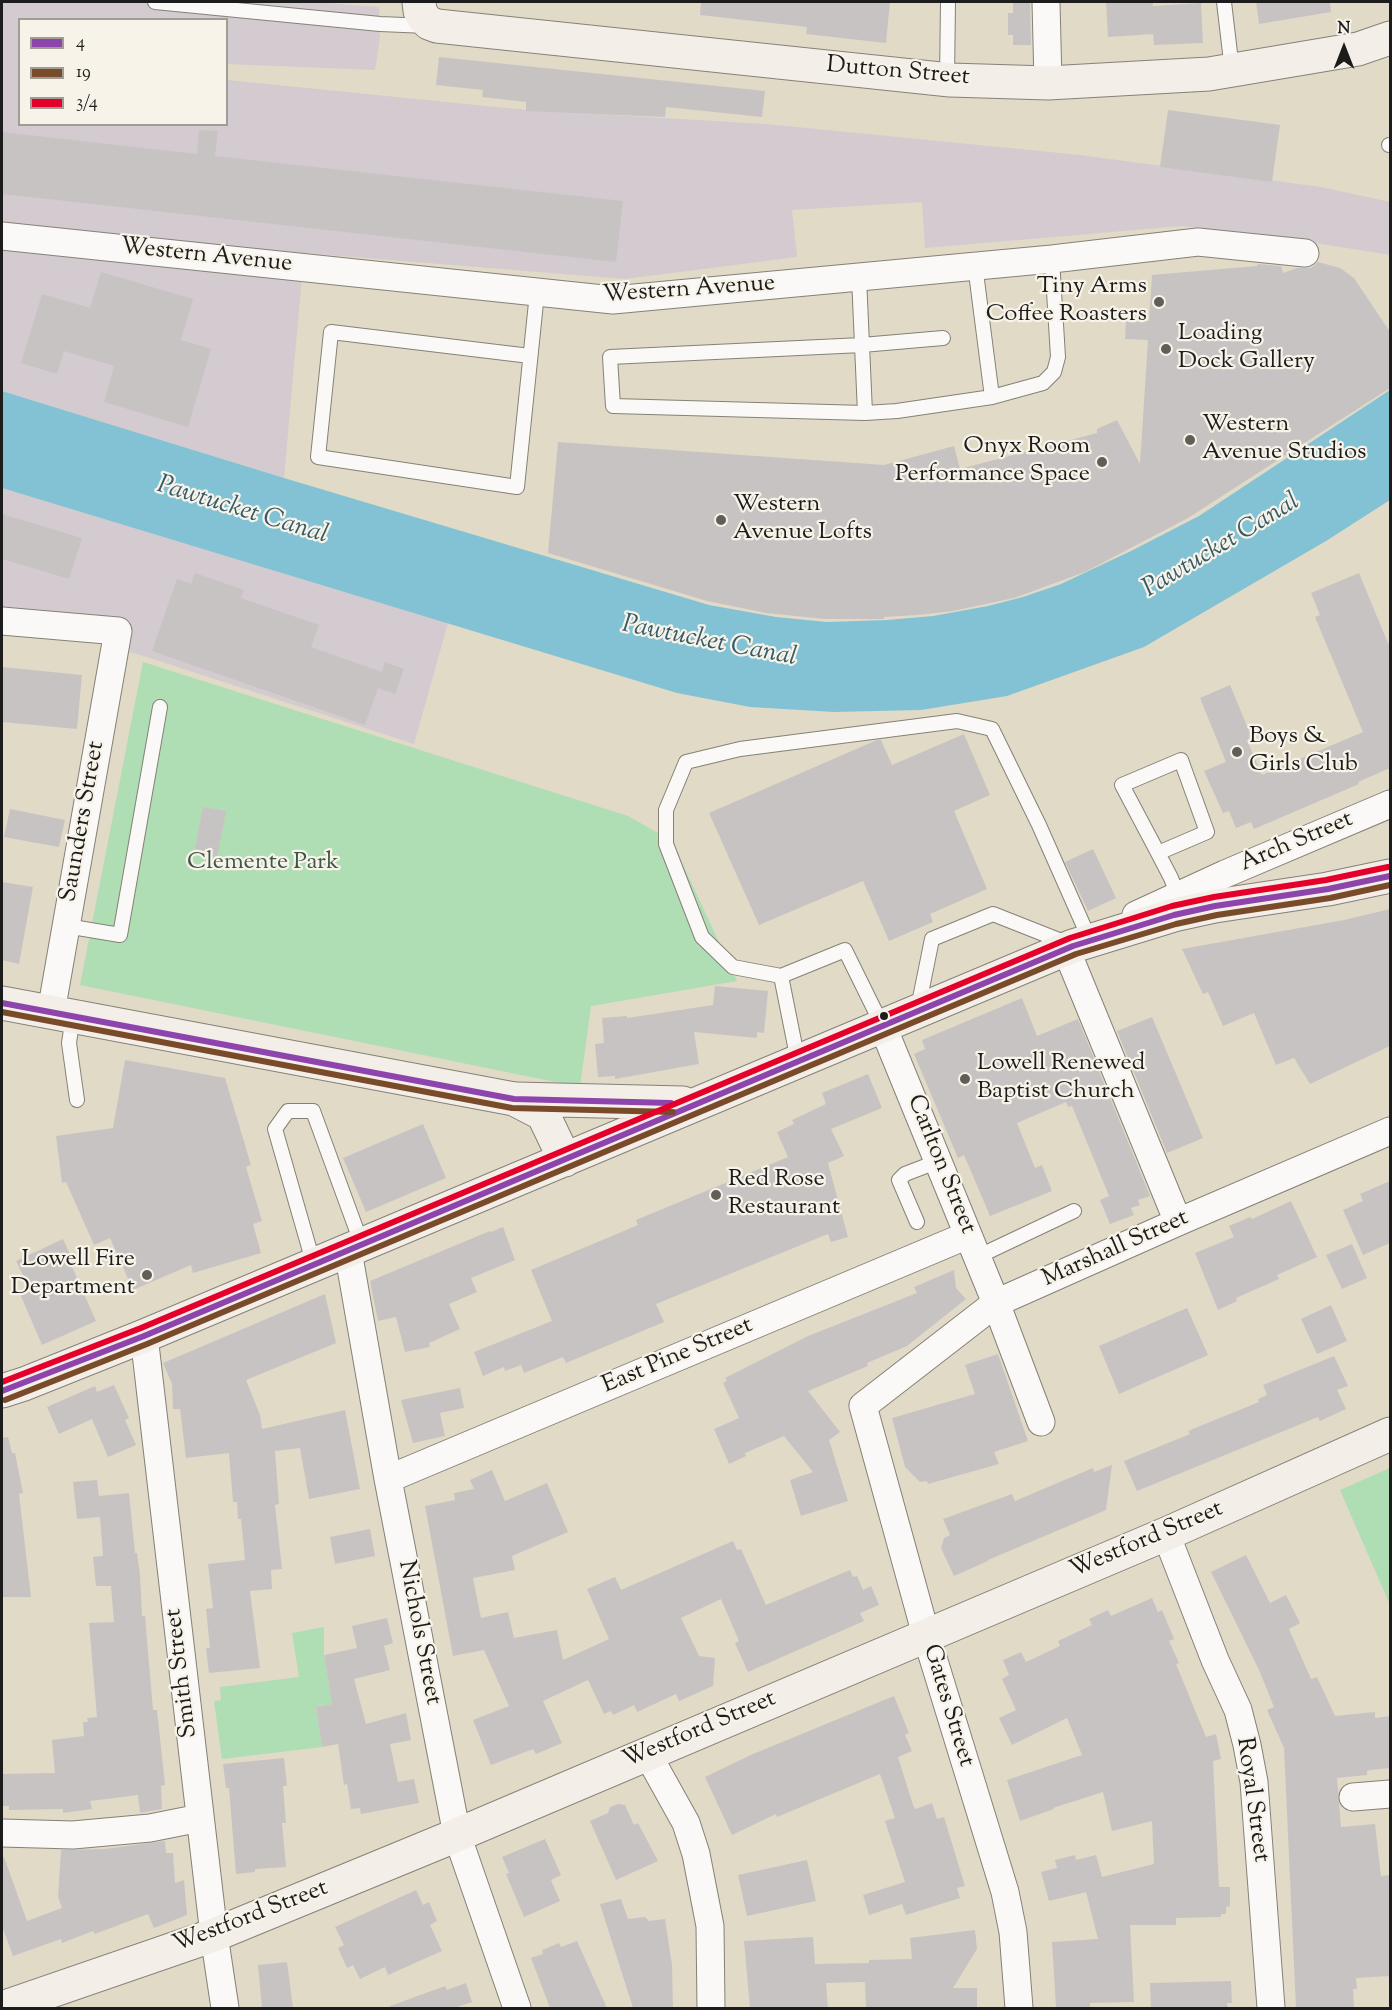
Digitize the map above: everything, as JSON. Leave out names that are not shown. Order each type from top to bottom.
[{"type":"main road","name":"Dutton Street","points":[[428,14],[947,80],[1048,83],[1209,74],[1358,49],[1390,38]]},
{"type":"main road","points":[[2,1390],[24,1384],[144,1336],[1076,944],[1174,915],[1390,876]]},
{"type":"main road","points":[[2,1003],[514,1099],[700,1103]]},
{"type":"main road","points":[[514,1099],[543,1114],[565,1160]]},
{"type":"main road","name":"Westford Street","points":[[2,2008],[214,1935],[457,1835],[1166,1534],[1390,1434]]},
{"type":"street","points":[[1046,2],[1048,83]]},
{"type":"street","name":"Western Avenue","points":[[2,236],[613,300],[1052,259],[1198,242],[1305,253]]},
{"type":"street","name":"Saunders Street","points":[[2,621],[118,631],[66,926],[62,1014]]},
{"type":"street","name":"Arch Street","points":[[1076,944],[1178,896],[1390,804]]},
{"type":"street","points":[[1076,944],[1178,1222]]},
{"type":"street","name":"Carlton Street","points":[[883,1027],[996,1303],[1041,1422]]},
{"type":"street","name":"Marshall Street","points":[[864,1406],[996,1303],[1390,1131]]},
{"type":"street","name":"East Pine Street","points":[[388,1479],[973,1246]]},
{"type":"street","name":"Nichols Street","points":[[355,1248],[388,1479],[457,1835],[517,2008]]},
{"type":"street","name":"Smith Street","points":[[144,1336],[214,1935],[225,2008]]},
{"type":"street","name":"Gates Street","points":[[864,1406],[926,1635],[1005,1892],[1013,1932],[1019,2008]]},
{"type":"street","name":"Royal Street","points":[[1166,1534],[1215,1660],[1238,1710],[1247,1745],[1254,1782],[1271,2008]]},
{"type":"street","points":[[647,1753],[686,1823],[696,1854],[710,1926],[711,2008]]},
{"type":"street","points":[[1353,1797],[1390,1794]]},
{"type":"street","points":[[2,1833],[74,1835],[150,1828],[200,1818]]},
{"type":"lane","points":[[155,2],[380,24],[428,14]]},
{"type":"lane","points":[[947,80],[948,2]]},
{"type":"lane","points":[[1224,2],[1232,70]]},
{"type":"lane","points":[[943,338],[862,345],[610,357],[613,406],[865,413],[897,411],[992,397],[1043,383],[1054,372],[1059,357],[1052,259]]},
{"type":"lane","points":[[975,265],[992,397]]},
{"type":"lane","points":[[859,278],[865,413]]},
{"type":"lane","points":[[530,356],[331,332],[318,457],[517,487],[537,293]]},
{"type":"lane","points":[[66,926],[120,935],[160,707]]},
{"type":"lane","points":[[883,1027],[845,950],[782,976],[733,967],[702,937],[666,844],[666,810],[686,762],[740,749],[957,721],[993,729],[1039,825],[1076,944]]},
{"type":"lane","points":[[1158,854],[1207,832],[1180,760],[1122,785],[1158,854],[1171,878],[1178,896]]},
{"type":"lane","points":[[918,1012],[932,939],[993,914],[1076,944]]},
{"type":"lane","points":[[782,976],[798,1062]]},
{"type":"lane","points":[[62,1014],[69,1043],[77,1101]]},
{"type":"lane","points":[[314,1265],[275,1130],[288,1111],[313,1111],[355,1248]]},
{"type":"lane","points":[[916,1222],[899,1180],[905,1174],[939,1161]]},
{"type":"lane","points":[[973,1246],[1074,1211]]},
{"type":"shaded area","points":[[2,2],[314,2],[379,7],[380,37],[375,70],[228,64],[228,18],[18,18],[18,126],[228,126],[228,80],[526,110],[766,124],[1080,155],[1321,187],[1390,202],[1390,255],[1284,238],[1182,226],[925,248],[922,202],[792,210],[797,257],[625,279],[304,253],[284,478],[2,391]]},
{"type":"shaded area","points":[[2,488],[448,623],[414,744],[147,657],[2,616]]},
{"type":"green space","name":"Clemente Park","points":[[143,662],[628,816],[672,841],[737,981],[591,1006],[580,1087],[80,985]]},
{"type":"green space","points":[[1390,1468],[1390,1605],[1340,1490]]},
{"type":"green space","points":[[324,1627],[324,1655],[332,1704],[316,1707],[322,1747],[222,1759],[214,1701],[221,1700],[220,1687],[299,1677],[292,1633]]},
{"type":"water","name":"Pawtucket Canal","points":[[1390,390],[1390,500],[1326,541],[1144,647],[1007,696],[921,710],[834,712],[750,707],[677,693],[2,488],[2,391],[709,605],[776,617],[827,622],[887,620],[933,616],[988,606],[1061,584],[1199,516]]},
{"type":"building","points":[[701,2],[890,2],[886,43],[806,34],[807,27],[700,15]]},
{"type":"building","points":[[1013,2],[1030,2],[1031,45],[1013,45],[1013,35],[1008,35],[1008,13],[1013,13]]},
{"type":"building","points":[[1106,2],[1153,2],[1153,6],[1201,3],[1203,43],[1154,45],[1153,34],[1108,37]]},
{"type":"building","points":[[1256,2],[1330,2],[1331,12],[1259,24]]},
{"type":"building","points":[[439,57],[765,91],[762,117],[666,107],[665,117],[526,111],[526,102],[482,97],[483,90],[436,85]]},
{"type":"building","points":[[1168,110],[1280,125],[1272,182],[1160,167]]},
{"type":"building","points":[[199,130],[218,131],[215,156],[623,201],[616,262],[2,194],[2,132],[197,154]]},
{"type":"building","name":"Western Avenue Studios","points":[[1318,262],[1340,268],[1354,278],[1390,332],[1390,388],[1188,518],[1085,572],[1014,598],[953,611],[884,617],[884,619],[825,619],[766,613],[707,601],[548,553],[558,442],[884,465],[954,446],[960,469],[1097,433],[1097,429],[1117,420],[1140,464],[1148,340],[1125,339],[1126,320],[1149,321],[1152,275],[1257,266],[1258,264],[1281,266],[1283,273],[1297,268],[1311,268]]},
{"type":"building","points":[[101,272],[193,299],[181,340],[211,349],[188,427],[104,402],[114,366],[64,351],[57,374],[21,363],[42,294],[90,308]]},
{"type":"building","points":[[2,514],[82,538],[69,579],[2,559]]},
{"type":"building","points":[[195,573],[244,590],[241,598],[319,625],[311,647],[382,672],[385,662],[404,669],[395,694],[378,688],[365,725],[152,651],[177,579],[191,584]]},
{"type":"building","points":[[1359,573],[1390,648],[1390,768],[1358,782],[1359,784],[1254,829],[1251,822],[1236,828],[1229,811],[1223,813],[1204,771],[1226,762],[1200,698],[1230,685],[1252,738],[1247,740],[1262,775],[1363,732],[1315,617],[1320,615],[1311,593]]},
{"type":"building","points":[[2,667],[82,675],[77,729],[2,722]]},
{"type":"building","points":[[964,734],[990,795],[954,811],[987,889],[930,914],[933,922],[889,941],[863,881],[759,925],[709,813],[877,740],[881,740],[892,765]]},
{"type":"building","points":[[203,807],[226,811],[217,858],[194,854]]},
{"type":"building","points":[[10,809],[65,820],[59,847],[4,837]]},
{"type":"building","points":[[1093,849],[1116,898],[1088,911],[1065,862]]},
{"type":"building","points":[[2,882],[33,887],[19,964],[2,960]]},
{"type":"building","points":[[1390,909],[1390,1046],[1310,1084],[1294,1058],[1276,1065],[1254,1013],[1223,1026],[1208,992],[1203,994],[1182,949],[1344,920]]},
{"type":"building","points":[[715,986],[768,991],[764,1033],[757,1032],[757,1038],[694,1032],[699,1064],[615,1079],[615,1076],[598,1077],[595,1044],[604,1043],[602,1018],[627,1016],[627,1018],[713,1005]]},
{"type":"building","points":[[1022,998],[1037,1036],[1078,1019],[1150,1196],[1138,1200],[1140,1205],[1131,1208],[1134,1215],[1110,1224],[1100,1200],[1109,1196],[1072,1106],[1068,1107],[1066,1102],[1017,1123],[1035,1168],[1042,1165],[1052,1191],[990,1216],[964,1155],[958,1158],[914,1054],[925,1049],[922,1040]]},
{"type":"building","points":[[1152,1017],[1203,1138],[1167,1153],[1117,1031]]},
{"type":"building","points":[[125,1060],[225,1078],[251,1165],[246,1167],[262,1221],[253,1224],[261,1253],[193,1273],[191,1265],[133,1290],[110,1238],[94,1245],[66,1182],[62,1183],[56,1136],[113,1128]]},
{"type":"building","points":[[868,1074],[882,1108],[831,1129],[844,1156],[828,1163],[848,1237],[831,1242],[828,1234],[656,1304],[664,1322],[566,1363],[563,1357],[524,1373],[521,1365],[505,1371],[504,1367],[483,1376],[474,1352],[552,1321],[531,1270],[638,1225],[636,1220],[788,1157],[777,1132],[794,1124],[792,1120],[826,1104],[822,1093]]},
{"type":"building","points":[[423,1124],[446,1178],[366,1212],[343,1158]]},
{"type":"building","points":[[1390,1181],[1390,1243],[1363,1255],[1343,1210],[1363,1201],[1360,1194]]},
{"type":"building","points":[[1291,1201],[1317,1257],[1277,1275],[1279,1279],[1236,1298],[1237,1301],[1218,1310],[1195,1253],[1234,1237],[1229,1226],[1250,1217],[1252,1219]]},
{"type":"building","points":[[503,1227],[515,1260],[471,1278],[477,1292],[449,1304],[460,1329],[429,1343],[430,1347],[405,1352],[396,1317],[378,1321],[370,1281]]},
{"type":"building","points":[[63,1239],[75,1265],[72,1267],[96,1321],[42,1345],[20,1294],[30,1290],[16,1261]]},
{"type":"building","points":[[1352,1244],[1367,1278],[1342,1289],[1326,1255]]},
{"type":"building","points":[[954,1270],[956,1288],[966,1299],[907,1346],[867,1363],[868,1366],[808,1391],[840,1432],[829,1440],[848,1501],[801,1516],[790,1480],[813,1472],[784,1436],[745,1453],[746,1456],[729,1464],[714,1429],[739,1418],[723,1383],[727,1381],[725,1378],[808,1336],[917,1293],[914,1287]]},
{"type":"building","points":[[325,1294],[336,1343],[246,1380],[260,1415],[262,1429],[345,1410],[360,1489],[309,1499],[300,1448],[275,1451],[279,1504],[275,1505],[282,1569],[271,1570],[272,1589],[250,1591],[260,1668],[209,1673],[206,1648],[210,1648],[206,1609],[213,1608],[208,1564],[245,1560],[241,1519],[238,1519],[237,1502],[233,1502],[229,1453],[186,1458],[180,1409],[173,1409],[172,1384],[163,1363]]},
{"type":"building","points":[[1331,1305],[1347,1341],[1317,1354],[1301,1319]]},
{"type":"building","points":[[1187,1308],[1208,1355],[1119,1394],[1099,1346]]},
{"type":"building","points":[[998,1354],[1028,1441],[994,1452],[999,1464],[928,1484],[927,1481],[920,1482],[905,1467],[892,1418],[975,1394],[965,1365]]},
{"type":"building","points":[[1334,1356],[1348,1386],[1337,1390],[1346,1409],[1320,1421],[1318,1417],[1137,1491],[1124,1461],[1190,1434],[1188,1431],[1259,1402],[1258,1399],[1267,1395],[1263,1385]]},
{"type":"building","points":[[114,1385],[129,1418],[125,1420],[136,1445],[108,1457],[92,1419],[59,1434],[47,1407],[95,1386],[97,1392]]},
{"type":"building","points":[[460,1388],[464,1408],[440,1413],[445,1436],[413,1443],[401,1400]]},
{"type":"building","points":[[8,1437],[12,1453],[15,1453],[23,1493],[19,1494],[31,1597],[2,1597],[2,1438]]},
{"type":"building","points":[[1112,1465],[1106,1510],[954,1576],[941,1548],[944,1538],[950,1535],[943,1519],[1012,1494],[1015,1501],[1093,1468],[1094,1472]]},
{"type":"building","points":[[492,1470],[505,1501],[547,1483],[568,1532],[512,1556],[515,1570],[473,1578],[481,1618],[508,1612],[514,1638],[557,1630],[563,1660],[609,1639],[587,1589],[615,1577],[621,1590],[733,1541],[737,1550],[741,1549],[766,1605],[850,1570],[853,1577],[857,1576],[863,1590],[871,1586],[879,1605],[860,1613],[864,1621],[748,1672],[735,1643],[739,1641],[721,1599],[681,1618],[699,1656],[715,1658],[713,1686],[679,1701],[676,1694],[637,1712],[634,1705],[613,1715],[611,1711],[604,1714],[588,1680],[543,1701],[562,1743],[536,1754],[533,1749],[491,1765],[473,1720],[509,1706],[484,1650],[453,1656],[425,1506],[455,1500],[454,1493],[474,1489],[470,1480]]},
{"type":"building","points":[[97,1480],[99,1496],[129,1493],[135,1553],[137,1553],[140,1575],[142,1616],[145,1616],[153,1710],[157,1710],[165,1785],[161,1786],[162,1809],[140,1813],[138,1795],[90,1801],[92,1809],[63,1813],[63,1809],[9,1810],[9,1806],[2,1806],[2,1774],[55,1773],[52,1740],[84,1736],[83,1722],[88,1722],[87,1718],[97,1717],[89,1623],[114,1622],[111,1586],[96,1586],[93,1557],[103,1556],[100,1517],[77,1519],[73,1482]]},
{"type":"building","points":[[370,1529],[375,1556],[335,1564],[330,1537]]},
{"type":"building","points":[[1246,1555],[1270,1603],[1286,1595],[1300,1623],[1289,1629],[1311,1679],[1317,1677],[1335,1716],[1375,1712],[1375,1718],[1390,1716],[1390,1768],[1370,1770],[1367,1771],[1367,1775],[1337,1778],[1341,1827],[1375,1824],[1381,1876],[1390,1875],[1390,1976],[1356,1978],[1357,1989],[1353,1989],[1354,2008],[1296,2008],[1284,1748],[1267,1710],[1274,1707],[1259,1670],[1211,1572]]},
{"type":"building","points":[[1152,1598],[1158,1612],[1162,1610],[1174,1639],[1169,1641],[1179,1663],[1176,1664],[1206,1737],[1216,1734],[1221,1759],[1213,1761],[1219,1887],[1230,1887],[1230,1906],[1226,1907],[1226,1914],[1221,1914],[1221,1917],[1176,1918],[1176,1925],[1130,1925],[1134,2002],[1090,2003],[1090,2008],[1056,2008],[1052,1942],[1098,1939],[1086,1892],[1049,1901],[1041,1872],[1057,1868],[1055,1860],[1075,1855],[1076,1860],[1096,1855],[1102,1877],[1154,1864],[1152,1821],[1112,1831],[1103,1792],[1020,1821],[1007,1780],[1082,1755],[1067,1718],[1012,1745],[999,1718],[1016,1710],[1002,1679],[1009,1675],[1003,1660],[1021,1652],[1026,1662],[1060,1646],[1058,1641],[1092,1625],[1089,1619],[1108,1610],[1111,1616]]},
{"type":"building","points":[[387,1618],[393,1643],[384,1646],[390,1670],[354,1679],[366,1724],[406,1713],[411,1740],[390,1744],[398,1782],[414,1779],[419,1803],[361,1814],[360,1808],[351,1809],[347,1784],[344,1785],[338,1744],[322,1747],[316,1707],[332,1704],[324,1655],[357,1648],[352,1626]]},
{"type":"building","points":[[894,1696],[909,1733],[905,1735],[912,1751],[898,1757],[913,1805],[915,1809],[932,1803],[937,1819],[944,1817],[965,1886],[957,1888],[960,1898],[906,1915],[902,1904],[869,1915],[863,1895],[905,1882],[885,1821],[895,1818],[880,1774],[777,1817],[776,1814],[732,1835],[705,1777],[753,1754]]},
{"type":"building","points":[[284,1758],[287,1786],[283,1786],[286,1823],[282,1823],[286,1867],[255,1869],[255,1872],[236,1874],[229,1788],[226,1788],[223,1764]]},
{"type":"building","points":[[618,1804],[625,1805],[634,1825],[638,1823],[658,1861],[616,1880],[590,1821],[608,1813],[610,1807]]},
{"type":"building","points":[[545,1839],[561,1875],[551,1880],[560,1901],[524,1917],[506,1874],[509,1873],[502,1857]]},
{"type":"building","points":[[165,1841],[166,1853],[173,1853],[175,1883],[184,1880],[187,1915],[154,1928],[148,1914],[95,1934],[93,1931],[62,1943],[61,1939],[13,1956],[2,1926],[2,1857],[4,1857],[27,1921],[62,1908],[58,1897],[61,1850],[105,1849]]},
{"type":"building","points":[[807,1860],[816,1901],[747,1916],[738,1875]]},
{"type":"building","points":[[416,1890],[423,1905],[429,1902],[437,1921],[430,1925],[442,1951],[388,1975],[385,1967],[360,1979],[353,1965],[347,1968],[338,1948],[344,1945],[335,1927]]},
{"type":"building","points":[[621,1899],[628,1919],[645,1917],[649,1921],[665,1919],[672,1965],[673,2008],[633,2008],[600,1904]]},
{"type":"building","points":[[975,1930],[977,1949],[953,1988],[977,1988],[977,2008],[866,2008],[865,1982],[826,1983],[828,2008],[750,2008],[744,1941],[813,1937],[815,1964],[869,1963],[869,1960],[912,1959],[910,1938]]},
{"type":"building","points":[[577,1941],[607,2008],[550,2008],[531,1958],[543,1954],[542,1950],[559,1943],[561,1947]]},
{"type":"building","points":[[287,1962],[293,2008],[262,2008],[258,1965]]},
{"type":"building","points":[[1231,1981],[1232,2003],[1227,2003],[1228,2008],[1151,2008],[1150,1983]]},
{"type":"building","points":[[466,1983],[472,2002],[454,2008],[390,2008],[390,2006],[445,1986],[447,1990]]},
{"type":"transit line","name":"3/4","points":[[2,1382],[141,1328],[1070,938],[1172,906],[1388,867]]},
{"type":"transit line","name":"4","points":[[2,1391],[144,1336],[1073,946],[1174,915],[1390,876]]},
{"type":"transit line","name":"19","points":[[5,1400],[147,1344],[1076,954],[1176,924],[1217,915],[1330,898],[1390,885]]},
{"type":"transit line","name":"4","points":[[2,1003],[514,1099],[671,1103]]},
{"type":"transit line","name":"19","points":[[2,1012],[512,1108],[673,1112]]},
{"type":"place","name":"Tiny Arms Coffee Roasters","points":[[1159,302]]},
{"type":"place","name":"Loading Dock Gallery","points":[[1166,349]]},
{"type":"place","name":"Western Avenue Studios","points":[[1190,440]]},
{"type":"place","name":"Onyx Room Performance Space","points":[[1102,462]]},
{"type":"place","name":"Western Avenue Lofts","points":[[721,520]]},
{"type":"place","name":"Boys & Girls Club","points":[[1237,752]]},
{"type":"place","name":"Lowell Renewed Baptist Church","points":[[965,1079]]},
{"type":"place","name":"Red Rose Restaurant","points":[[716,1195]]},
{"type":"place","name":"Lowell Fire Department","points":[[147,1275]]}]
